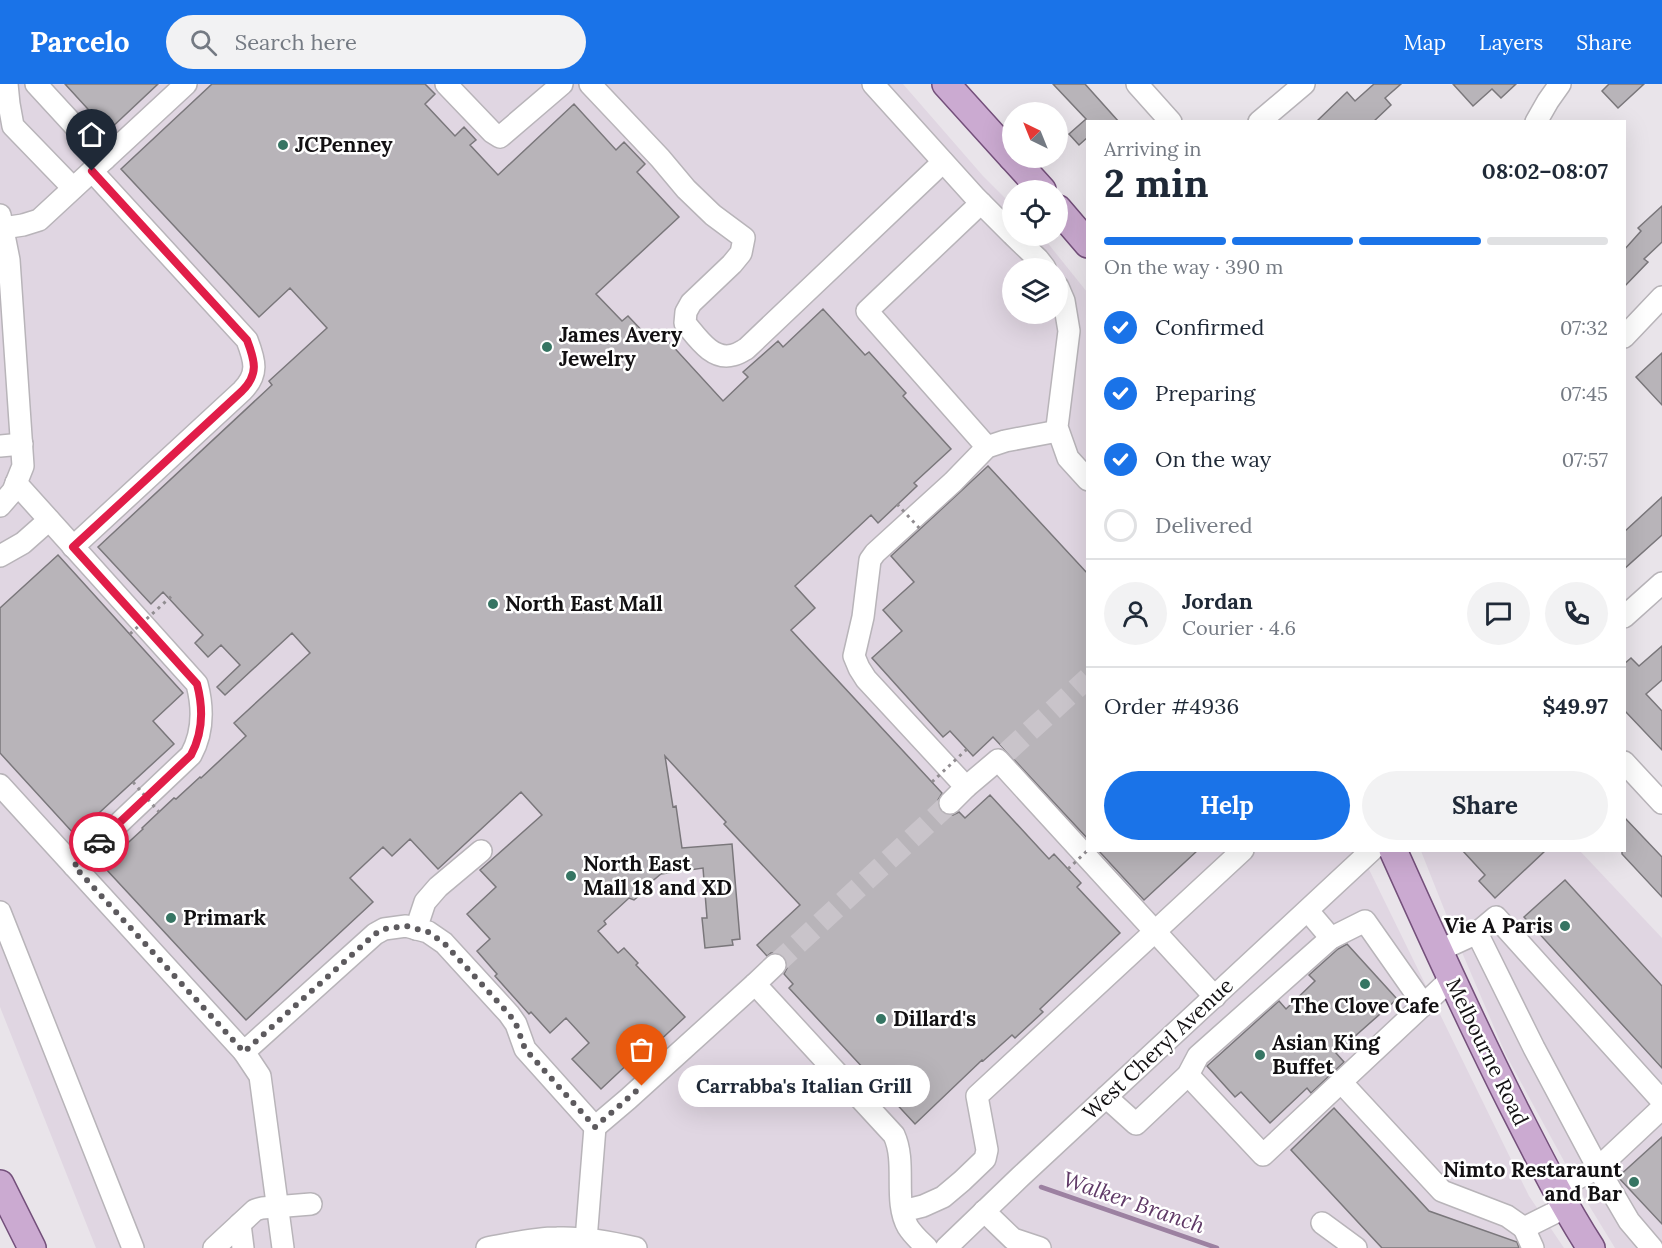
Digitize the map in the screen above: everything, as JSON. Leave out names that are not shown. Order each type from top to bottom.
[{"type":"main road","points":[[946,84],[1002,145]]},
{"type":"main road","points":[[1023,168],[1033,180]]},
{"type":"main road","points":[[1068,221],[1086,242]]},
{"type":"main road","name":"Melbourne Road","points":[[1394,852],[1491,1063],[1561,1198],[1591,1248]]},
{"type":"main road","points":[[0,1184],[32,1248]]},
{"type":"street","points":[[7,84],[13,126],[73,188]]},
{"type":"street","points":[[36,84],[99,165],[247,340],[253,357],[254,374],[247,386],[73,547]]},
{"type":"street","points":[[0,506],[13,491],[23,466],[6,298],[9,260],[2,222],[23,225],[39,220],[186,84]]},
{"type":"street","points":[[446,84],[492,132],[500,137],[562,84]]},
{"type":"street","points":[[590,84],[713,215],[744,238],[741,253],[686,312],[685,323],[708,349],[718,356],[733,356],[746,349],[943,162]]},
{"type":"street","points":[[873,84],[1002,224]]},
{"type":"street","points":[[1137,84],[1169,120]]},
{"type":"street","points":[[1260,120],[1304,84]]},
{"type":"street","points":[[1537,120],[1560,84]]},
{"type":"street","points":[[981,203],[867,311],[987,447]]},
{"type":"street","points":[[1024,246],[1037,258]]},
{"type":"street","points":[[1626,335],[1661,301]]},
{"type":"street","points":[[1068,324],[1069,331],[1057,427],[1068,458],[1086,478]]},
{"type":"street","points":[[966,787],[866,679],[859,668],[854,656],[863,617],[870,560],[987,447],[1005,441],[1058,431]]},
{"type":"street","points":[[0,446],[22,444]]},
{"type":"street","points":[[15,483],[197,684],[202,702],[197,743],[191,755],[74,866]]},
{"type":"street","points":[[0,556],[23,543],[49,520]]},
{"type":"street","points":[[1626,615],[1662,583]]},
{"type":"street","points":[[950,803],[1002,756],[1154,932],[1215,997]]},
{"type":"street","points":[[1626,764],[1662,803]]},
{"type":"street","points":[[0,785],[244,1052],[260,1076],[282,1248]]},
{"type":"street","points":[[416,929],[425,902],[438,887],[481,851]]},
{"type":"street","points":[[903,1211],[923,1206],[943,1197],[985,1159],[987,1150],[977,1096],[1241,852]]},
{"type":"street","name":"West Cheryl Avenue","points":[[946,1248],[1370,852]]},
{"type":"street","points":[[1308,910],[1331,938]]},
{"type":"street","points":[[0,912],[133,1248]]},
{"type":"street","points":[[1438,951],[1477,933],[1496,917],[1662,1101]]},
{"type":"street","points":[[1106,1097],[1136,1124],[1188,1075],[1197,1056],[1331,938],[1365,921],[1424,1005]]},
{"type":"street","points":[[244,1052],[375,934],[384,929],[406,926],[428,932],[444,943],[499,1002],[516,1024],[525,1049],[595,1127]]},
{"type":"street","points":[[1477,933],[1534,1048],[1598,1168],[1629,1221],[1652,1248]]},
{"type":"street","points":[[586,1239],[595,1127],[775,964]]},
{"type":"street","points":[[1188,1075],[1263,1155],[1451,979]]},
{"type":"street","points":[[755,984],[894,1135],[900,1155],[900,1182],[907,1225],[927,1248]]},
{"type":"street","points":[[1176,1032],[1197,1056]]},
{"type":"street","points":[[1341,1082],[1442,1191],[1507,1216],[1524,1228],[1533,1248]]},
{"type":"street","points":[[1524,1228],[1598,1168],[1662,1108]]},
{"type":"street","points":[[214,1248],[255,1210],[310,1204]]},
{"type":"street","points":[[984,1211],[1012,1243],[1040,1248]]},
{"type":"street","points":[[1322,1223],[1356,1248]]},
{"type":"street","points":[[240,1224],[243,1248]]},
{"type":"street","points":[[487,1248],[559,1238],[586,1239],[636,1248]]},
{"type":"path","points":[[897,504],[920,529]]},
{"type":"path","points":[[130,634],[174,594]]},
{"type":"path","points":[[932,782],[967,749]]},
{"type":"path","points":[[132,783],[159,812]]},
{"type":"path","points":[[1068,869],[1086,852]]},
{"type":"shaded area","name":"North East Mall","points":[[0,84],[903,84],[1002,195],[1002,246],[1050,246],[1060,258],[1002,258],[1002,324],[1068,324],[1068,268],[1086,291],[1086,852],[1360,852],[1529,1196],[1564,1248],[96,1248],[0,1007]]},
{"type":"shaded area","points":[[1421,852],[1581,852],[1662,938],[1662,1248],[1615,1248],[1582,1194],[1506,1055]]},
{"type":"building","points":[[65,84],[158,84],[108,131]]},
{"type":"building","name":"North East Mall","points":[[212,84],[425,84],[435,94],[425,104],[455,136],[464,127],[476,140],[470,145],[498,175],[574,104],[616,150],[624,142],[645,164],[637,172],[679,217],[596,294],[622,321],[628,316],[650,339],[658,330],[723,401],[748,377],[743,372],[778,341],[783,347],[823,309],[865,355],[869,352],[906,393],[903,396],[951,449],[914,483],[917,486],[878,523],[871,515],[795,586],[815,608],[791,630],[942,793],[938,800],[941,812],[953,815],[959,812],[965,818],[990,795],[1049,859],[1054,854],[1081,883],[1077,887],[1120,933],[1040,1009],[1043,1012],[1015,1038],[1012,1035],[982,1060],[915,1124],[789,988],[793,984],[784,974],[787,968],[785,957],[778,953],[771,953],[767,956],[757,945],[800,905],[724,824],[726,822],[665,756],[682,848],[732,844],[740,939],[732,940],[733,945],[705,948],[702,918],[707,918],[703,868],[661,874],[634,900],[629,898],[604,921],[606,924],[598,931],[618,953],[624,948],[638,963],[636,965],[685,1017],[653,1047],[650,1043],[601,1089],[572,1059],[589,1043],[566,1018],[550,1033],[531,1012],[529,1014],[495,976],[497,974],[477,951],[490,939],[467,914],[496,887],[480,870],[542,815],[521,792],[438,869],[410,839],[392,856],[383,847],[350,878],[373,902],[246,1020],[105,868],[121,853],[119,851],[174,798],[176,799],[201,778],[246,736],[234,723],[310,653],[292,633],[225,695],[217,687],[240,665],[221,645],[208,657],[195,643],[203,635],[163,592],[151,604],[98,547],[272,385],[269,381],[327,328],[290,288],[259,317],[121,169]]},
{"type":"building","points":[[1053,84],[1085,84],[1117,120],[1086,120],[1086,139],[1079,145],[1069,134],[1086,119]]},
{"type":"building","points":[[1374,84],[1401,84],[1385,98],[1391,105],[1375,120],[1318,120],[1347,92],[1355,101]]},
{"type":"building","points":[[1453,84],[1516,84],[1501,98],[1492,89],[1473,106]]},
{"type":"building","points":[[1609,84],[1644,84],[1618,108],[1602,91]]},
{"type":"building","points":[[1662,206],[1662,242],[1644,259],[1648,262],[1626,285],[1626,248],[1641,231],[1638,228]]},
{"type":"building","points":[[1662,353],[1662,405],[1636,377]]},
{"type":"building","points":[[988,466],[1086,572],[1086,837],[993,737],[973,756],[950,731],[943,737],[872,658],[902,631],[883,610],[914,582],[891,556]]},
{"type":"building","points":[[1662,497],[1662,535],[1626,567],[1626,530]]},
{"type":"building","points":[[58,555],[183,693],[153,721],[174,744],[75,835],[0,753],[0,608]]},
{"type":"building","points":[[1662,646],[1662,680],[1646,694],[1662,711],[1662,750],[1626,712],[1626,662],[1631,658],[1639,666]]},
{"type":"building","points":[[1626,819],[1662,857],[1662,897],[1622,854],[1626,852]]},
{"type":"building","points":[[1100,852],[1196,852],[1144,900]]},
{"type":"building","points":[[1464,852],[1544,852],[1495,898],[1479,881],[1485,875]]},
{"type":"building","points":[[1565,880],[1662,986],[1662,1068],[1524,917]]},
{"type":"building","points":[[1347,944],[1397,999],[1336,1053],[1344,1062],[1311,1093],[1307,1088],[1270,1123],[1241,1092],[1235,1097],[1207,1066],[1279,1001],[1286,1009],[1315,981],[1309,975],[1338,949]]},
{"type":"building","points":[[1334,1108],[1429,1211],[1517,1242],[1519,1248],[1382,1248],[1291,1150]]},
{"type":"building","points":[[1662,1137],[1662,1224],[1618,1177]]},
{"type":"waterway","name":"Walker Branch","points":[[1041,1187],[1217,1248]]},
{"type":"tunnel","points":[[1007,752],[1086,680]]},
{"type":"tunnel","points":[[775,965],[950,803]]},
{"type":"way so far","points":[[99,842],[74,866],[244,1052],[375,934],[384,929],[406,926],[428,932],[444,943],[509,1014],[516,1024],[525,1049],[595,1127],[642,1086]]},
{"type":"place","name":"JCPenney","points":[[283,145]]},
{"type":"place","name":"James Avery Jewelry","points":[[547,347]]},
{"type":"place","name":"North East Mall","points":[[493,604]]},
{"type":"place","name":"North East Mall 18 and XD","points":[[571,876]]},
{"type":"place","name":"Primark","points":[[171,918]]},
{"type":"place","name":"Vie A Paris","points":[[1565,926]]},
{"type":"place","name":"The Clove Cafe","points":[[1365,984]]},
{"type":"place","name":"Dillard's","points":[[881,1019]]},
{"type":"place","name":"Asian King Buffet","points":[[1260,1055]]},
{"type":"place","name":"Carrabba's Italian Grill","points":[[642,1086]]},
{"type":"place","name":"Nimto Restaraunt and Bar","points":[[1634,1182]]},
{"type":"route","points":[[92,171],[247,340],[253,357],[254,374],[242,391],[73,547],[197,684],[202,702],[197,743],[191,755],[99,842]]}]
